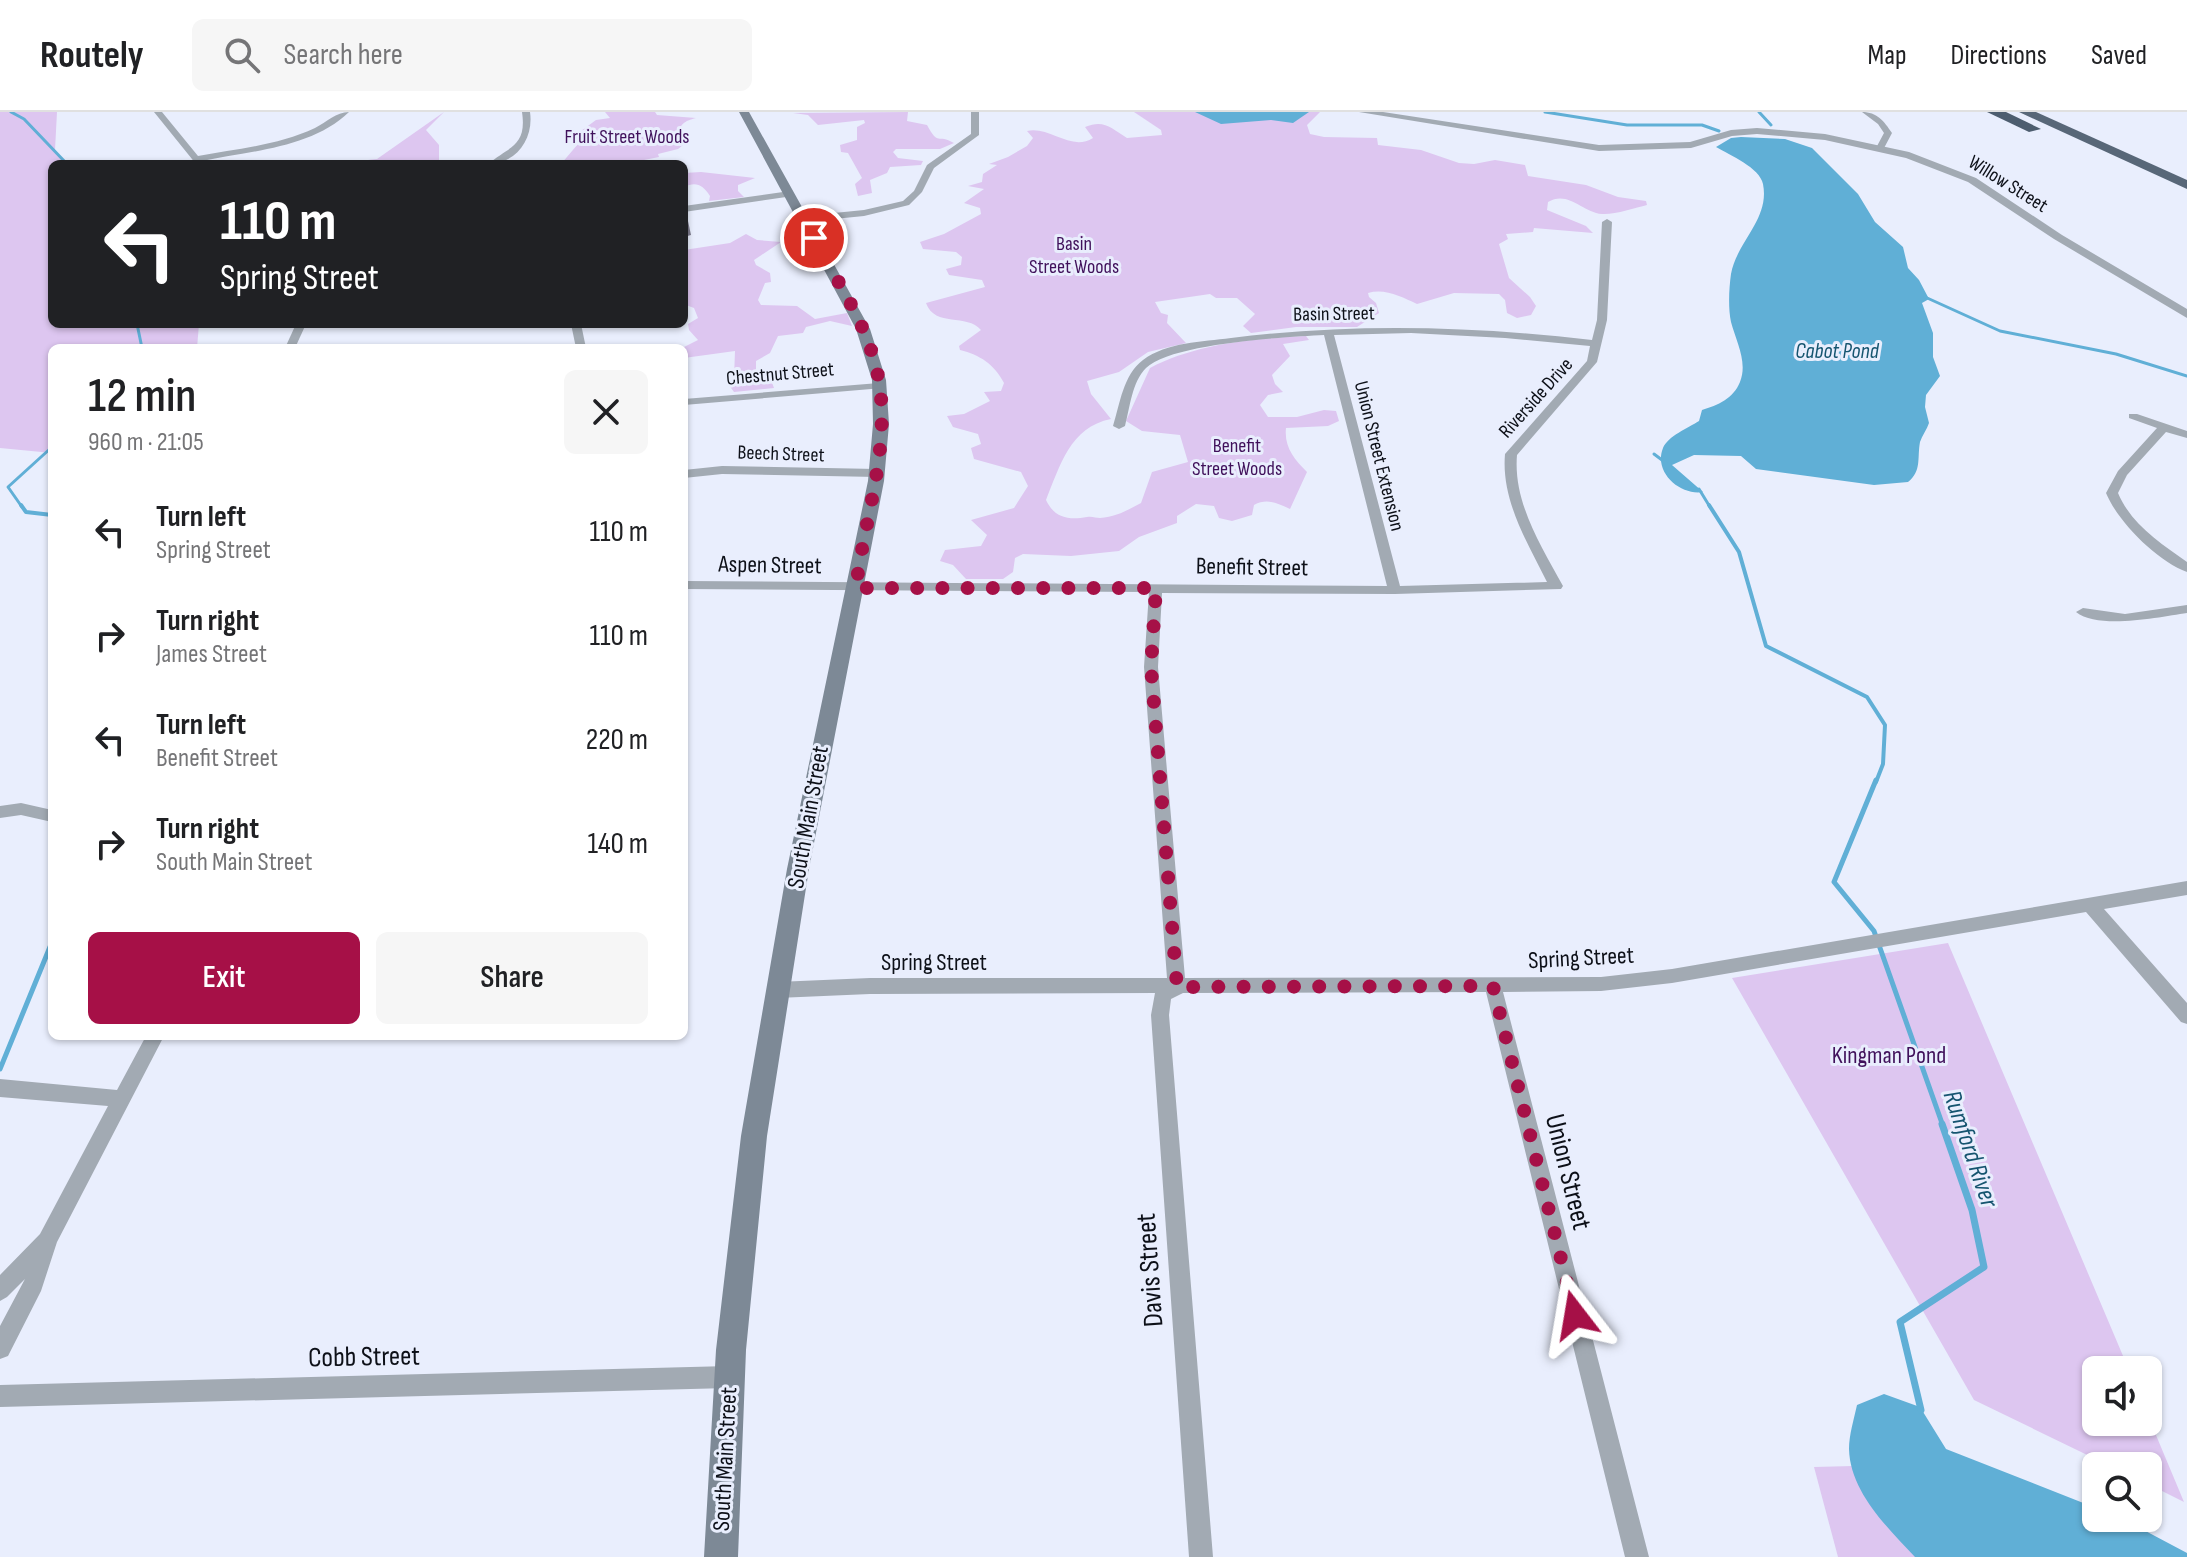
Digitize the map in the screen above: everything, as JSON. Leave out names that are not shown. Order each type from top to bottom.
[{"type":"highway","points":[[1994,112],[2187,198]]},
{"type":"highway","points":[[2002,112],[2034,129]]},
{"type":"highway","points":[[2025,112],[2187,185]]},
{"type":"main road","name":"South Main Street","points":[[721,1557],[729,1377],[745,1211],[777,990],[836,668],[856,588],[877,473],[879,386],[863,329],[744,112]]},
{"type":"street","points":[[158,112],[198,160]]},
{"type":"street","points":[[203,160],[309,133],[335,121],[345,112]]},
{"type":"street","points":[[497,160],[524,140],[529,126],[526,112]]},
{"type":"street","points":[[804,219],[864,213],[906,203],[918,192],[930,167],[975,135],[975,112]]},
{"type":"street","name":"Willow Street","points":[[1364,112],[1599,148],[1681,146],[1731,133],[1757,131],[1825,137],[1880,148],[1927,160],[1961,174],[2187,314]]},
{"type":"street","points":[[1866,112],[1881,122],[1888,133],[1880,148]]},
{"type":"street","points":[[688,208],[790,194]]},
{"type":"street","name":"Riverside Drive","points":[[1552,587],[1556,586],[1516,499],[1508,466],[1511,454],[1592,362],[1602,320],[1607,222]]},
{"type":"street","name":"Basin Street","points":[[1119,426],[1138,369],[1159,355],[1274,334],[1328,331],[1437,333],[1597,344]]},
{"type":"street","name":"Union Street Extension","points":[[1328,331],[1395,590]]},
{"type":"street","name":"Chestnut Street","points":[[688,402],[879,386]]},
{"type":"street","points":[[2133,416],[2187,435]]},
{"type":"street","points":[[2164,427],[2122,474],[2112,493],[2116,506],[2128,520],[2187,568]]},
{"type":"street","name":"Beech Street","points":[[688,474],[722,470],[877,473]]},
{"type":"street","name":"Aspen Street","points":[[688,585],[856,588]]},
{"type":"street","name":"Benefit Street","points":[[856,588],[1395,590],[1552,587]]},
{"type":"street","points":[[1156,588],[1151,667],[1177,987]]},
{"type":"street","points":[[2083,612],[2125,618],[2187,609]]},
{"type":"street","points":[[0,812],[21,809],[48,815]]},
{"type":"street","name":"Spring Street","points":[[777,990],[870,986],[1601,984],[1672,976],[2092,907],[2187,888]]},
{"type":"street","points":[[2092,907],[2187,1016]]},
{"type":"street","name":"Union Street","points":[[1493,986],[1637,1557]]},
{"type":"street","name":"Davis Street","points":[[1177,987],[1163,995],[1160,1015],[1201,1557]]},
{"type":"street","points":[[0,1348],[34,1284],[48,1239],[153,1040]]},
{"type":"street","points":[[0,1088],[122,1099]]},
{"type":"street","points":[[0,1290],[48,1239]]},
{"type":"street","name":"Cobb Street","points":[[0,1396],[729,1377]]},
{"type":"green space","points":[[0,112],[57,112],[55,150],[61,160],[48,160],[48,328],[199,328],[197,344],[48,344],[48,453],[0,448]]},
{"type":"green space","points":[[444,112],[426,130],[439,145],[439,160],[368,160],[377,159]]},
{"type":"green space","name":"Fruit Street Woods","points":[[605,112],[655,112],[657,115],[696,118],[683,124],[678,133],[677,137],[688,141],[678,149],[658,154],[659,157],[644,160],[564,160],[578,144],[577,134],[596,120],[610,118]]},
{"type":"green space","points":[[908,112],[907,121],[927,125],[936,138],[954,143],[940,149],[896,149],[893,152],[898,158],[923,161],[921,165],[890,167],[887,173],[870,180],[872,193],[858,196],[855,184],[862,178],[848,153],[841,152],[840,145],[857,140],[857,127],[865,123],[864,120],[818,125],[808,115],[793,113]]},
{"type":"green space","name":"Basin Street Woods","points":[[1134,112],[1320,112],[1307,125],[1310,134],[1377,138],[1378,145],[1421,150],[1459,163],[1495,160],[1525,165],[1528,176],[1586,185],[1618,197],[1646,201],[1647,205],[1602,214],[1569,200],[1555,199],[1548,202],[1547,210],[1586,226],[1593,233],[1534,228],[1533,232],[1506,234],[1508,239],[1499,244],[1509,278],[1536,306],[1531,315],[1517,318],[1507,313],[1505,300],[1499,294],[1454,293],[1417,304],[1393,294],[1374,292],[1368,293],[1379,313],[1357,327],[1296,327],[1251,333],[1243,326],[1255,314],[1237,298],[1216,298],[1210,294],[1155,302],[1161,313],[1168,315],[1167,323],[1186,343],[1148,352],[1119,372],[1087,381],[1091,394],[1111,419],[1097,423],[1076,439],[1056,474],[1046,500],[1058,515],[1069,518],[1117,515],[1141,503],[1152,472],[1188,462],[1180,435],[1142,431],[1126,421],[1150,368],[1206,348],[1266,338],[1306,336],[1309,340],[1283,344],[1290,356],[1272,375],[1283,392],[1268,395],[1260,405],[1268,417],[1297,417],[1324,410],[1336,411],[1339,421],[1328,426],[1286,428],[1291,452],[1307,472],[1290,509],[1263,502],[1254,505],[1252,515],[1232,521],[1219,518],[1214,506],[1196,504],[1177,516],[1177,523],[1139,537],[1119,551],[1071,556],[1023,554],[1015,558],[1013,572],[1003,579],[966,579],[953,565],[940,561],[945,550],[981,546],[987,535],[971,520],[1014,508],[1028,486],[1021,472],[974,459],[971,448],[981,444],[978,434],[953,427],[947,416],[964,414],[990,401],[984,392],[1001,391],[1004,383],[986,361],[960,350],[959,346],[981,330],[968,322],[936,315],[926,303],[985,287],[982,280],[949,275],[946,269],[961,265],[962,257],[956,252],[923,249],[920,242],[944,234],[981,214],[980,208],[964,203],[984,189],[968,186],[982,182],[983,174],[997,165],[989,164],[1027,146],[1033,138],[1027,131],[1036,130],[1077,142],[1093,138],[1085,127],[1097,124],[1107,126],[1127,138],[1162,135],[1161,130]]},
{"type":"green space","name":"Fruit Street Woods","points":[[688,173],[755,178],[738,185],[738,191],[744,197],[709,201],[710,196],[702,187],[688,186]]},
{"type":"green space","points":[[746,234],[757,240],[781,242],[754,260],[756,265],[770,273],[771,282],[765,283],[758,300],[761,305],[797,306],[815,319],[847,313],[852,326],[830,321],[806,327],[803,333],[778,336],[770,353],[756,361],[756,373],[771,380],[774,388],[734,392],[726,381],[734,378],[735,351],[688,357],[688,345],[698,340],[688,324],[698,318],[694,308],[688,306],[688,249],[730,243]]},
{"type":"green space","name":"Kingman Pond","points":[[1948,943],[2123,1356],[2082,1356],[2082,1436],[2156,1436],[2184,1502],[2162,1491],[2162,1452],[2082,1452],[1974,1400],[1732,978]]},
{"type":"green space","points":[[1853,1466],[1924,1557],[1838,1557],[1814,1467]]},
{"type":"water","points":[[1195,112],[1309,112],[1293,123],[1271,120],[1221,124]]},
{"type":"water","name":"Cabot Pond","points":[[1731,138],[1785,139],[1812,148],[1858,194],[1875,222],[1903,247],[1908,268],[1929,299],[1922,303],[1933,333],[1933,357],[1940,376],[1926,395],[1929,423],[1920,442],[1917,469],[1908,482],[1874,485],[1756,469],[1741,456],[1694,455],[1672,465],[1703,492],[1686,490],[1665,474],[1661,457],[1666,444],[1699,421],[1702,410],[1729,397],[1737,388],[1742,374],[1742,359],[1730,316],[1730,280],[1734,262],[1762,208],[1763,184],[1751,167],[1716,147]]},
{"type":"water","points":[[1884,1394],[1920,1407],[1946,1449],[2082,1502],[2082,1532],[2147,1532],[2187,1553],[2187,1557],[1915,1557],[1872,1508],[1856,1480],[1849,1444],[1857,1405]]},
{"type":"waterway","points":[[11,112],[24,119],[63,160]]},
{"type":"waterway","name":"Rumford River","points":[[1545,112],[1627,125],[1702,125],[1719,131]]},
{"type":"waterway","name":"Rumford River","points":[[1759,112],[1771,125]]},
{"type":"waterway","points":[[1925,297],[2000,331],[2116,354],[2187,376]]},
{"type":"waterway","points":[[138,328],[141,344]]},
{"type":"waterway","points":[[22,507],[8,487],[48,451]]},
{"type":"waterway","name":"Rumford River","points":[[1654,454],[1666,463]]},
{"type":"waterway","name":"Rumford River","points":[[1699,489],[1710,507]]},
{"type":"waterway","points":[[21,505],[26,512],[48,515]]},
{"type":"waterway","name":"Rumford River","points":[[1709,505],[1739,552],[1766,646],[1867,697],[1885,725],[1883,764],[1876,782]]},
{"type":"waterway","name":"Rumford River","points":[[1876,780],[1834,882],[1874,931],[1943,1126]]},
{"type":"waterway","points":[[0,1069],[48,952]]},
{"type":"waterway","name":"Rumford River","points":[[1921,1410],[1900,1322],[1984,1267],[1972,1210],[1942,1124]]},
{"type":"route","points":[[814,238],[863,329],[879,380],[879,461],[856,588],[1156,588],[1151,667],[1177,987],[1493,986],[1575,1315]]},
{"type":"park label","name":"Benefit Street Woods","points":[[1237,458]]}]
